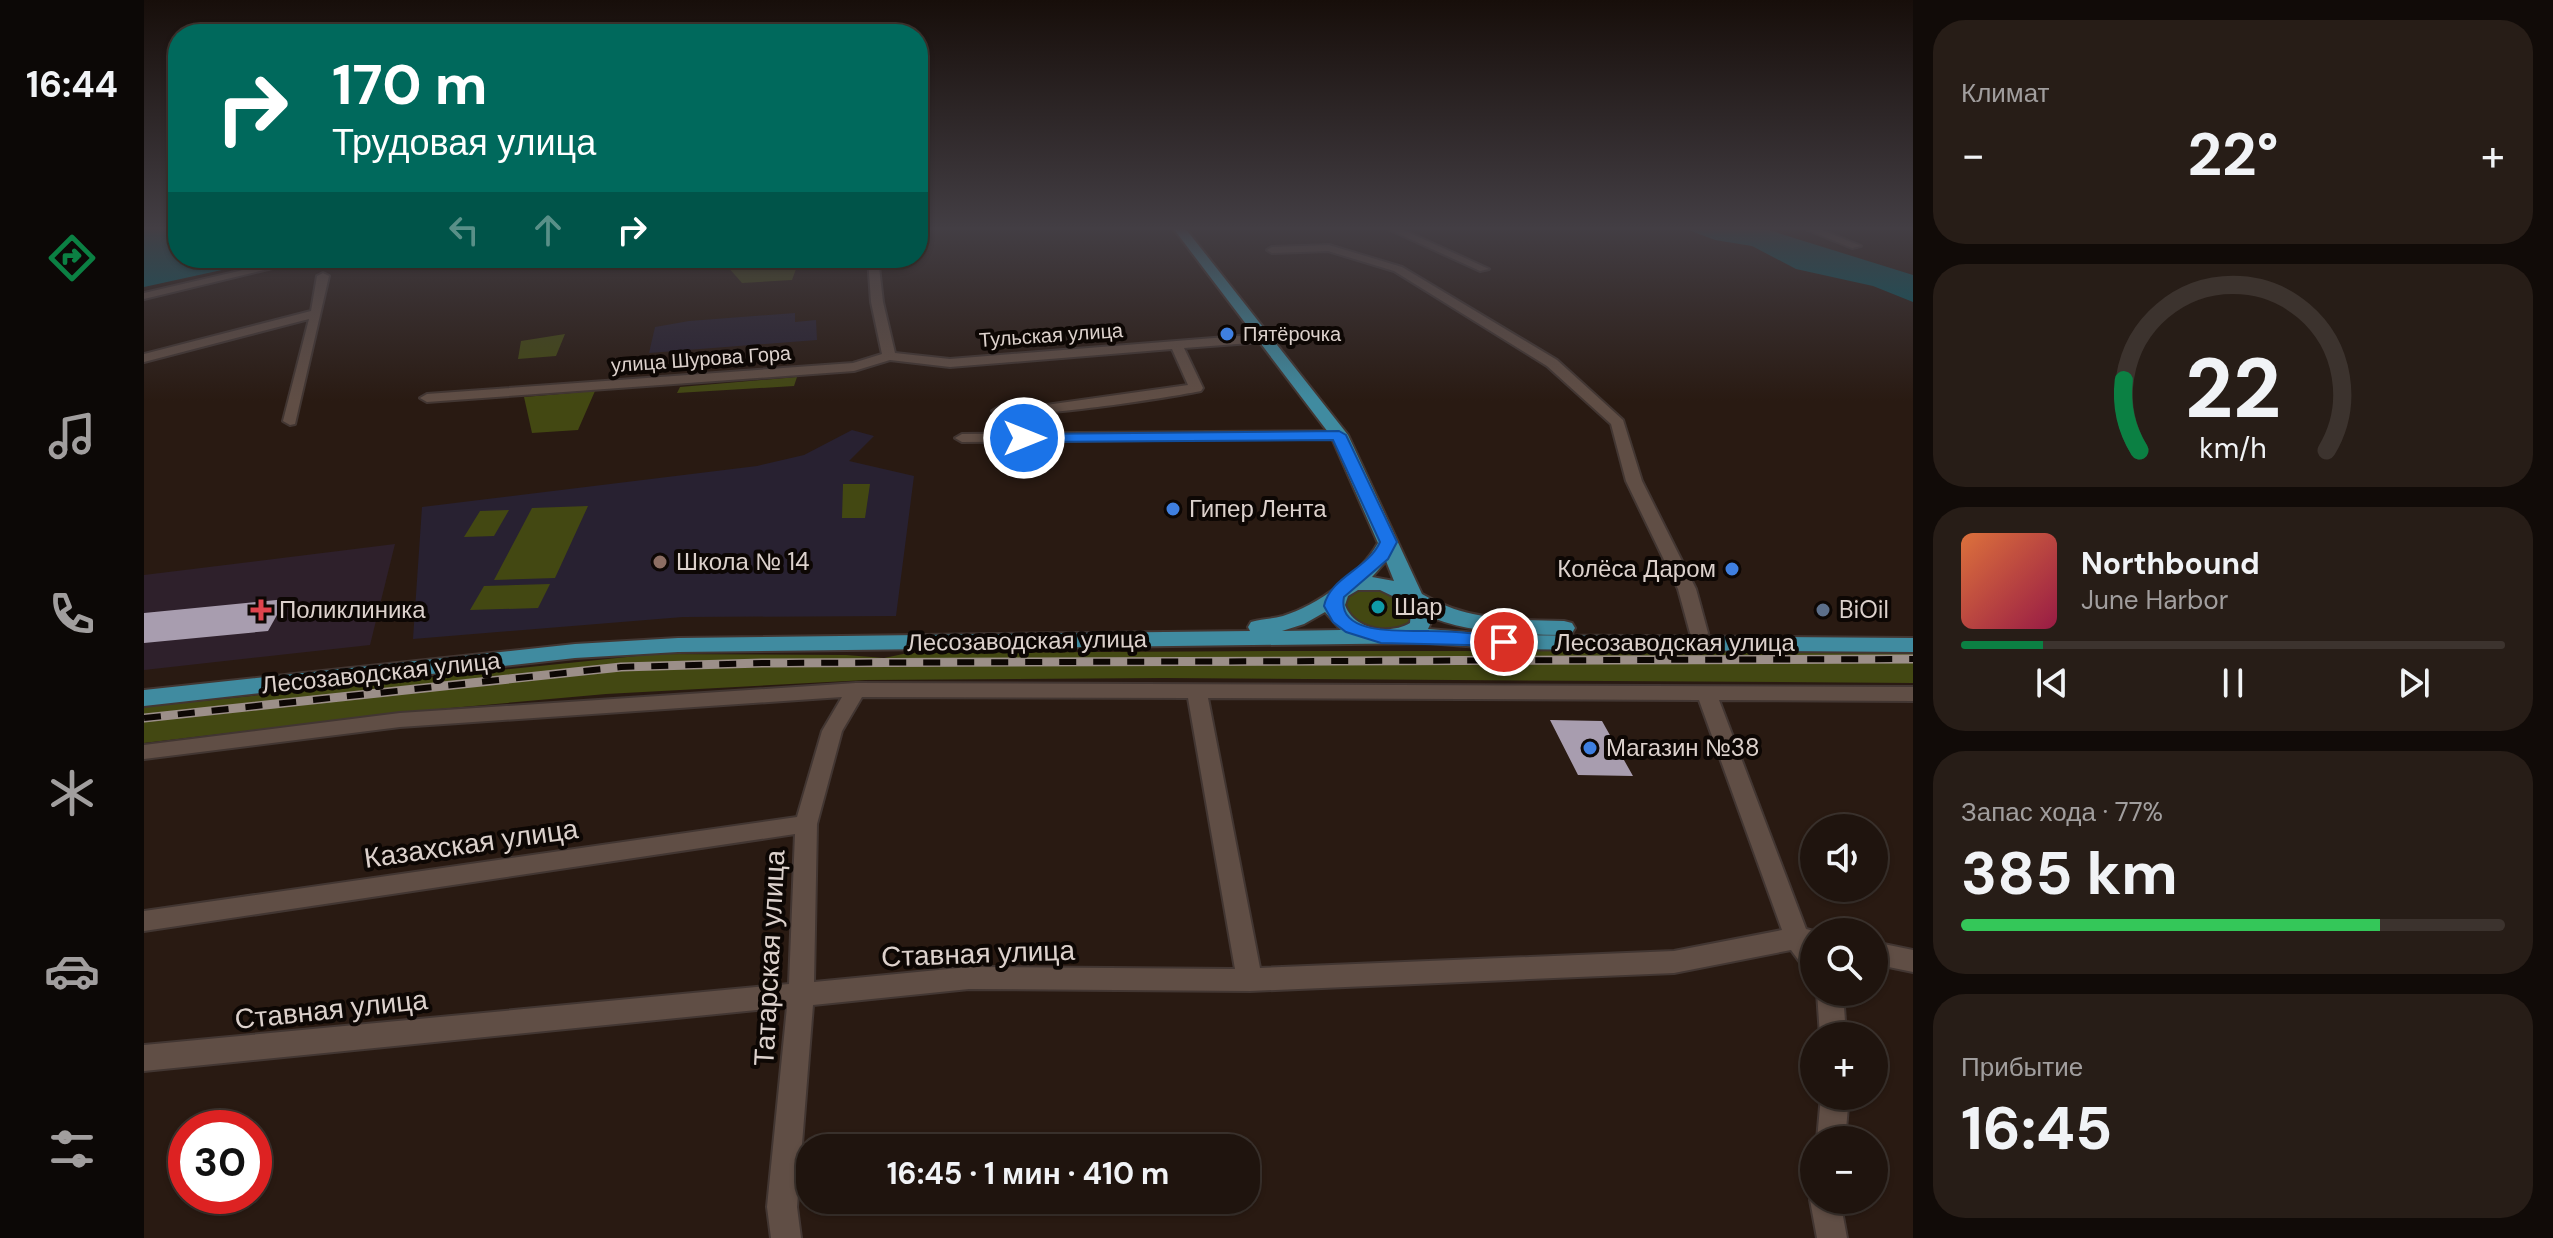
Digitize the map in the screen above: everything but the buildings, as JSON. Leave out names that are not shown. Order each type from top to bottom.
[{"type":"main road","points":[[1224,286],[1339,435],[1422,612],[1421,624],[1410,633],[1391,637],[1371,635],[1345,623],[1333,606],[1339,591],[1359,583],[1393,587],[1414,599]]},
{"type":"main road","name":"Лесозаводская улица","points":[[144,685],[579,639],[682,633],[1268,627],[1299,618],[1339,591],[1382,556],[1388,542]]},
{"type":"main road","name":"Лесозаводская улица","points":[[1414,599],[1447,616],[1496,625],[1699,633],[1913,634]]},
{"type":"main road","name":"Лесозаводская улица","points":[[144,698],[575,651],[678,645],[1391,637],[1504,642],[1913,645]]},
{"type":"street","points":[[144,296],[188,286]]},
{"type":"street","points":[[290,421],[321,286]]},
{"type":"street","points":[[877,286],[889,356]]},
{"type":"street","points":[[1425,286],[1552,363],[1618,423],[1634,481],[1687,589],[1699,633]]},
{"type":"street","points":[[144,358],[316,313]]},
{"type":"street","name":"Тульская улица","points":[[889,356],[950,363],[1264,338]]},
{"type":"street","points":[[999,411],[1046,409],[1196,388],[1176,345]]},
{"type":"street","name":"улица Шурова Гора","points":[[427,398],[842,368],[889,356]]},
{"type":"street","points":[[962,438],[1339,435]]},
{"type":"street","name":"Лесозаводская улица","points":[[144,752],[479,713],[856,690],[1913,694]]},
{"type":"street","name":"Татарская улица","points":[[786,1238],[782,1207],[801,993],[806,824],[832,731],[856,690]]},
{"type":"street","points":[[1197,691],[1250,980]]},
{"type":"street","points":[[1707,694],[1800,927]]},
{"type":"street","name":"Казахская улица","points":[[144,921],[806,824]]},
{"type":"street","name":"Ставная улица","points":[[144,1058],[969,978],[1250,980],[1674,962],[1800,941]]},
{"type":"street","points":[[1888,956],[1913,961]]},
{"type":"street","points":[[1828,1214],[1832,1238]]},
{"type":"shaded area","points":[[795,313],[795,322],[816,320],[817,340],[649,353],[655,327],[689,321]]},
{"type":"shaded area","name":"Школа № 14","points":[[852,430],[874,436],[849,461],[914,476],[896,616],[683,617],[413,639],[422,507],[757,466],[804,455]]},
{"type":"shaded area","name":"Поликлиника","points":[[395,544],[370,645],[144,670],[144,575]]},
{"type":"green space","points":[[565,334],[556,356],[518,359],[521,341]]},
{"type":"green space","points":[[797,377],[794,386],[677,393],[680,387]]},
{"type":"green space","points":[[595,391],[578,430],[532,433],[524,397]]},
{"type":"green space","points":[[843,484],[870,484],[865,518],[842,518]]},
{"type":"green space","points":[[588,506],[555,578],[494,580],[532,508]]},
{"type":"green space","points":[[509,510],[494,536],[464,537],[480,511]]},
{"type":"green space","points":[[550,584],[538,608],[470,610],[484,586]]},
{"type":"green space","points":[[1353,588],[1388,588],[1413,607],[1410,621],[1388,629],[1370,628],[1355,622],[1341,598]]},
{"type":"green space","points":[[1913,651],[1913,683],[1164,678],[866,680],[606,694],[417,711],[144,743],[144,707],[656,654],[884,658],[908,653]]},
{"type":"water","points":[[1873,286],[1913,286],[1913,302]]},
{"type":"railway","points":[[144,718],[621,667],[762,663],[1913,659]]},
{"type":"place","name":"Пятёрочка","points":[[1227,334]]},
{"type":"place","name":"Гипер Лента","points":[[1173,509]]},
{"type":"place","name":"Школа № 14","points":[[660,562]]},
{"type":"place","name":"Колёса Даром","points":[[1732,569]]},
{"type":"place","name":"Шар","points":[[1378,607]]},
{"type":"place","name":"Поликлиника","points":[[261,610]]},
{"type":"place","name":"BiOil","points":[[1823,610]]},
{"type":"place","name":"Магазин №38","points":[[1590,748]]},
{"type":"route","points":[[1024,438],[1339,435],[1388,542],[1382,556],[1335,595],[1333,606],[1339,618],[1353,628],[1381,637],[1428,636],[1504,642]]}]
